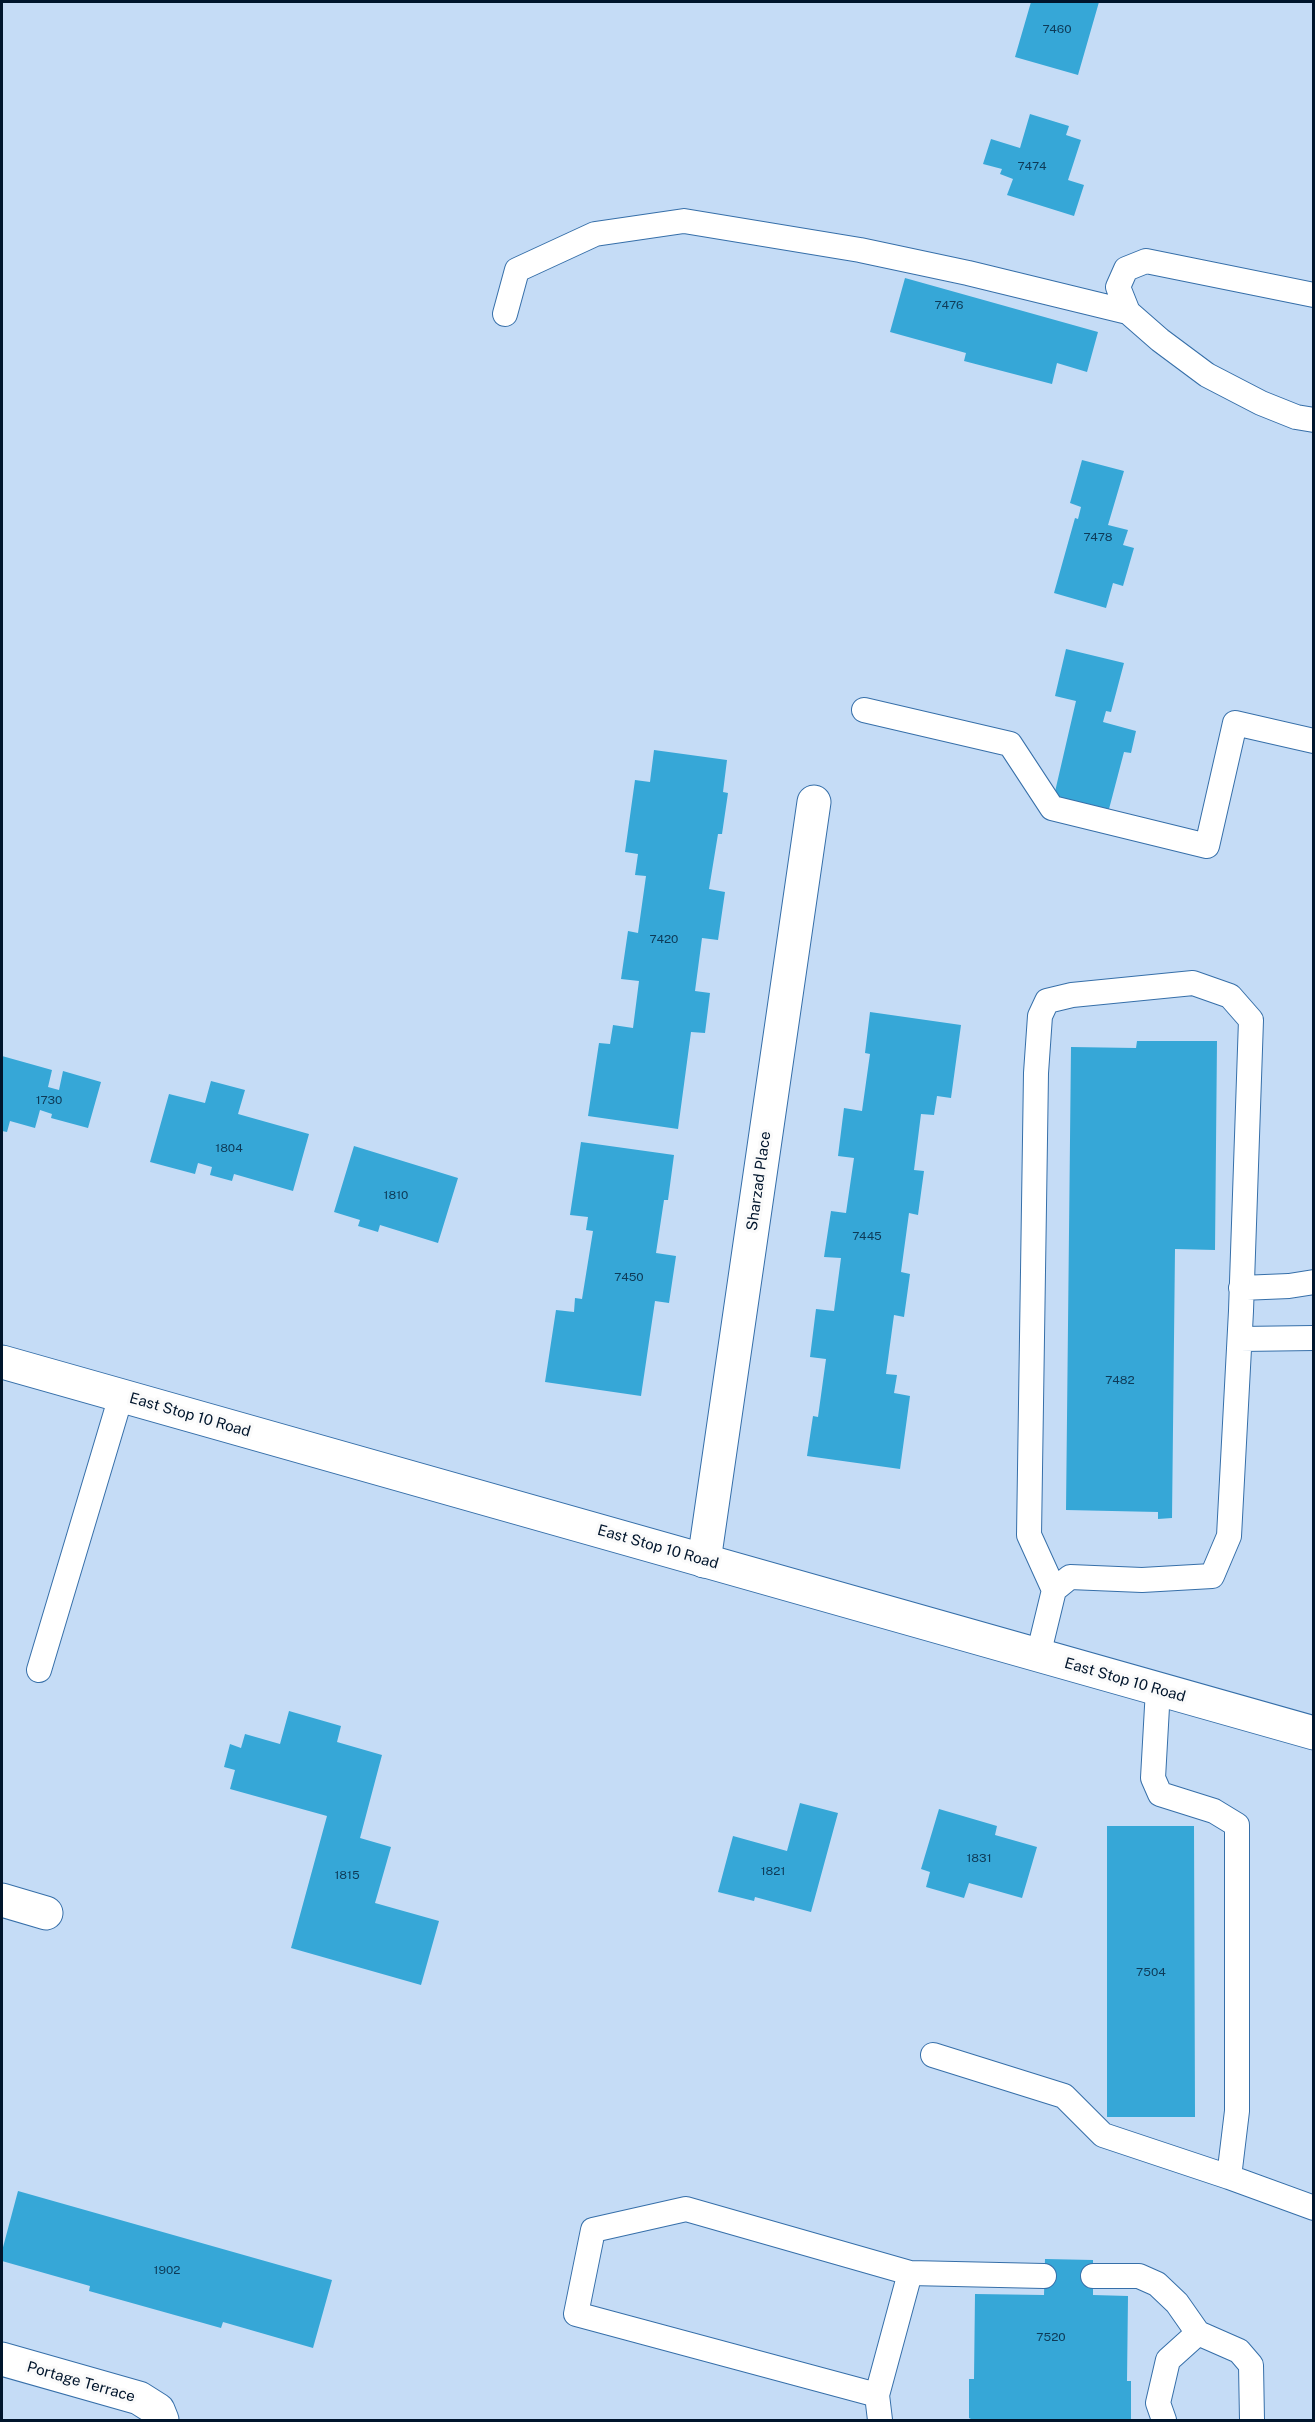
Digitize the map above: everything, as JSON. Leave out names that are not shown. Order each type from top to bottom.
[{"type":"street","name":"Sharzad Place","points":[[704,1561],[814,802]]},
{"type":"street","name":"East Stop 10 Road","points":[[2,1362],[1314,1733]]},
{"type":"street","points":[[2,1900],[46,1912]]},
{"type":"street","name":"Portage Terrace","points":[[2,2359],[139,2398],[160,2416]]},
{"type":"lane","points":[[505,314],[517,270],[595,234],[684,221],[860,250],[968,273],[1128,312]]},
{"type":"lane","points":[[1314,294],[1146,261],[1126,269],[1118,287],[1128,312],[1160,340],[1207,375],[1261,403],[1296,417],[1314,420]]},
{"type":"lane","points":[[864,710],[1010,744],[1052,808],[1207,846],[1235,723],[1314,741]]},
{"type":"lane","points":[[1038,1656],[1054,1590],[1070,1577],[1142,1580],[1212,1576],[1229,1536],[1240,1339],[1251,1020],[1230,996],[1193,983],[1072,995],[1047,1001],[1040,1016],[1036,1073],[1029,1535],[1054,1590]]},
{"type":"lane","points":[[1241,1288],[1289,1286],[1314,1282]]},
{"type":"lane","points":[[1240,1339],[1314,1338]]},
{"type":"lane","points":[[39,1670],[121,1396]]},
{"type":"lane","points":[[1158,1689],[1153,1778],[1160,1794],[1214,1811],[1237,1825],[1237,2111],[1229,2177]]},
{"type":"lane","points":[[933,2055],[1064,2096],[1103,2135],[1314,2208]]},
{"type":"lane","points":[[877,2395],[576,2314],[593,2230],[686,2209],[910,2273],[1044,2276]]},
{"type":"lane","points":[[880,2421],[877,2395],[910,2273]]},
{"type":"lane","points":[[1093,2276],[1139,2276],[1157,2284],[1177,2303],[1198,2333],[1239,2351],[1251,2365],[1252,2421]]},
{"type":"lane","points":[[1164,2421],[1158,2403],[1168,2360],[1198,2333]]},
{"type":"building","points":[[1031,2],[1099,2],[1078,75],[1015,57]]},
{"type":"building","points":[[1030,114],[1069,126],[1066,135],[1081,140],[1068,180],[1084,185],[1074,216],[1007,195],[1013,179],[1000,174],[1002,169],[983,164],[991,139],[1020,148]]},
{"type":"building","points":[[905,278],[1098,332],[1087,372],[1057,363],[1052,384],[964,361],[966,353],[890,332]]},
{"type":"building","points":[[1082,460],[1124,471],[1108,525],[1128,530],[1123,545],[1134,548],[1123,586],[1113,583],[1106,608],[1054,593],[1075,518],[1078,519],[1081,507],[1070,503]]},
{"type":"building","points":[[1066,649],[1124,663],[1111,712],[1106,711],[1103,722],[1136,731],[1131,753],[1124,752],[1109,809],[1054,796],[1076,701],[1055,696]]},
{"type":"building","points":[[654,750],[727,760],[723,792],[728,793],[722,834],[718,834],[709,889],[725,892],[718,940],[702,938],[695,991],[710,993],[705,1033],[691,1032],[678,1129],[588,1116],[599,1043],[610,1044],[613,1025],[633,1028],[639,981],[621,979],[628,931],[638,933],[646,876],[635,875],[638,854],[625,852],[635,780],[650,782]]},
{"type":"building","points":[[870,1012],[961,1025],[951,1098],[937,1096],[934,1115],[921,1114],[914,1170],[924,1171],[918,1215],[909,1213],[901,1272],[910,1274],[904,1317],[894,1315],[886,1374],[897,1375],[894,1393],[910,1396],[900,1469],[807,1456],[813,1416],[818,1417],[826,1359],[810,1357],[816,1309],[834,1311],[841,1258],[824,1257],[831,1211],[846,1213],[854,1158],[838,1156],[844,1108],[862,1111],[870,1054],[865,1053]]},
{"type":"building","points":[[1137,1041],[1217,1041],[1215,1250],[1175,1249],[1172,1518],[1158,1519],[1158,1512],[1066,1510],[1071,1047],[1136,1048]]},
{"type":"building","points":[[2,1056],[52,1070],[48,1087],[59,1090],[63,1071],[101,1082],[88,1128],[51,1118],[52,1114],[40,1110],[35,1128],[10,1121],[7,1132],[2,1131]]},
{"type":"building","points":[[211,1081],[245,1090],[238,1114],[309,1134],[293,1191],[234,1174],[232,1181],[210,1175],[212,1167],[198,1163],[195,1174],[150,1162],[169,1094],[205,1103]]},
{"type":"building","points":[[581,1142],[674,1155],[668,1200],[664,1200],[656,1253],[676,1256],[669,1303],[655,1301],[641,1396],[545,1382],[556,1310],[574,1312],[575,1298],[582,1299],[593,1231],[586,1230],[588,1217],[570,1215]]},
{"type":"building","points":[[354,1146],[458,1178],[438,1243],[380,1225],[378,1232],[358,1226],[360,1220],[334,1212]]},
{"type":"building","points":[[289,1711],[341,1726],[337,1742],[382,1755],[360,1838],[391,1847],[375,1903],[439,1921],[421,1985],[291,1948],[327,1816],[230,1789],[235,1770],[224,1767],[230,1744],[241,1748],[245,1734],[280,1744]]},
{"type":"building","points":[[800,1803],[838,1813],[811,1912],[755,1897],[754,1901],[718,1892],[733,1836],[787,1851]]},
{"type":"building","points":[[939,1809],[997,1826],[995,1835],[1037,1847],[1022,1898],[969,1883],[964,1898],[926,1887],[930,1872],[921,1869]]},
{"type":"building","points":[[1107,1826],[1194,1826],[1195,2117],[1107,2117]]},
{"type":"building","points":[[18,2191],[332,2280],[313,2348],[223,2322],[221,2328],[89,2291],[90,2286],[2,2261],[2,2251]]},
{"type":"building","points":[[1045,2259],[1093,2260],[1093,2295],[1128,2296],[1127,2381],[1131,2381],[1131,2420],[973,2420],[969,2418],[969,2379],[974,2379],[975,2294],[1044,2295]]}]
